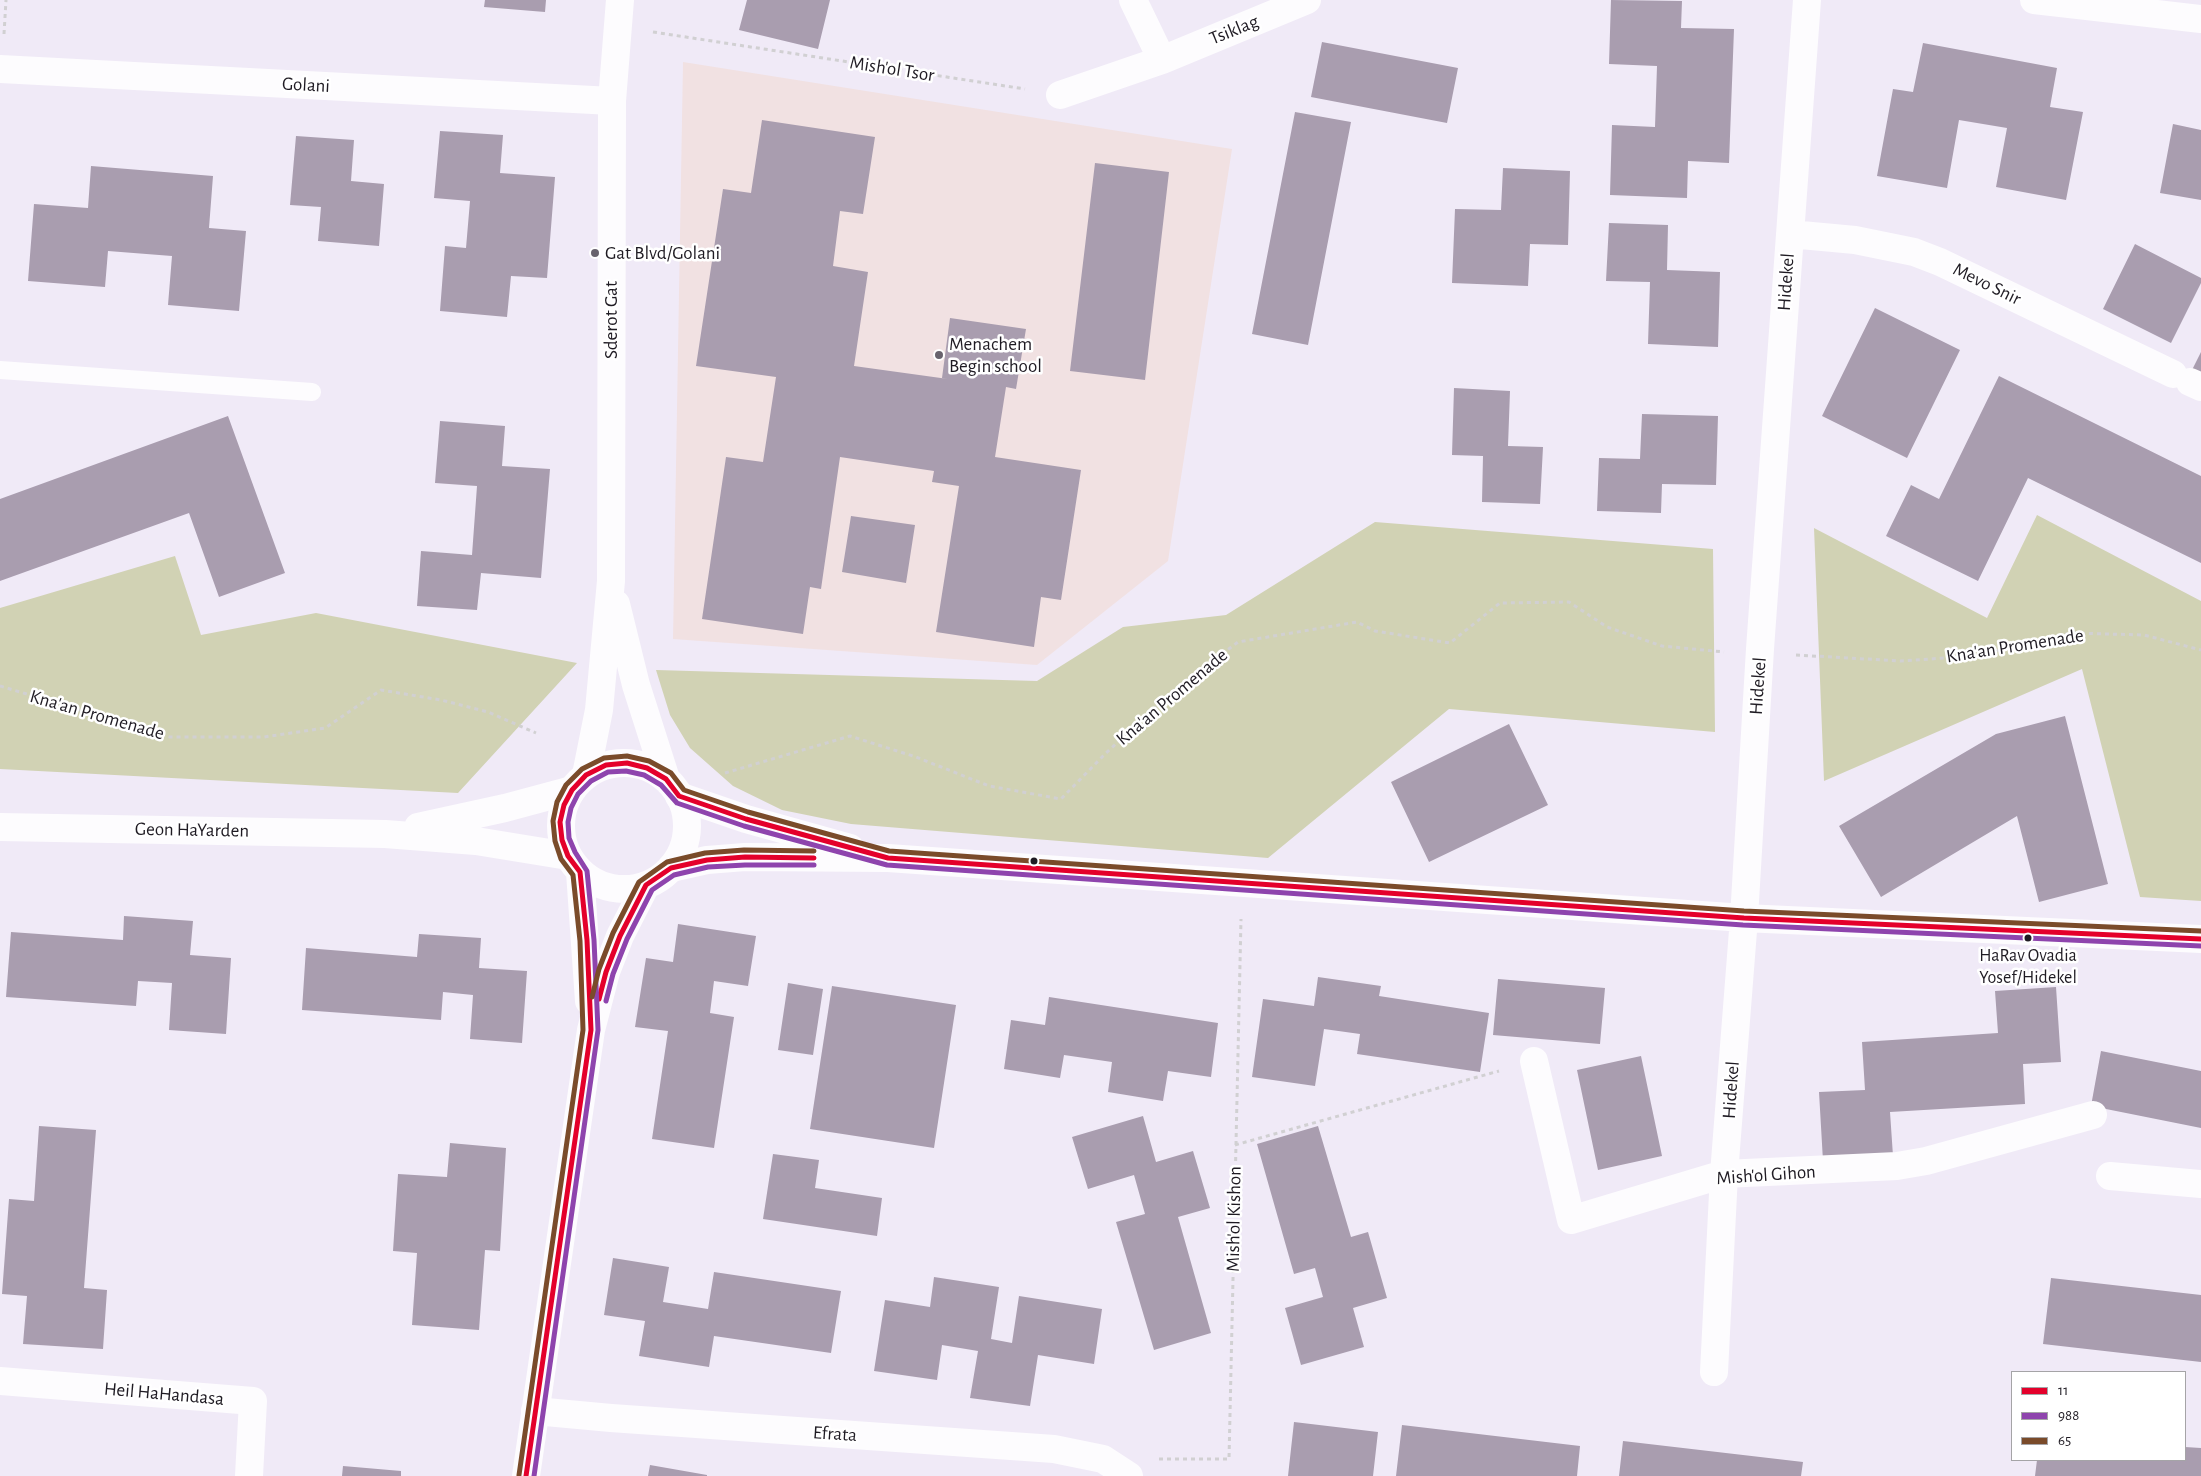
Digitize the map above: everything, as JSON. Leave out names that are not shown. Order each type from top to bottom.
[{"type":"street","points":[[1060,95],[1162,60],[1134,0]]},
{"type":"street","name":"Tsiklag","points":[[1162,60],[1307,0]]},
{"type":"street","name":"Hidekel","points":[[1714,1372],[1724,1174],[1744,918],[1807,0]]},
{"type":"street","points":[[2034,0],[2201,19]]},
{"type":"street","name":"Sderot Gat","points":[[579,782],[599,710],[611,581],[612,101],[619,13]]},
{"type":"street","name":"Golani","points":[[0,75],[612,101]]},
{"type":"street","name":"Mevo Snir","points":[[1790,234],[1856,240],[1914,252],[1940,262],[2188,381]]},
{"type":"street","name":"Sderot Gat","points":[[611,581],[636,685],[672,787]]},
{"type":"street","points":[[590,1030],[587,940],[574,864],[562,840],[560,822],[564,805],[579,782],[606,765],[627,763],[647,768],[672,787],[746,819],[888,858]]},
{"type":"street","name":"Geon HaYarden","points":[[385,834],[505,808],[579,782]]},
{"type":"street","points":[[671,868],[682,849],[686,833],[686,817],[672,787]]},
{"type":"street","name":"Geon HaYarden","points":[[0,827],[385,834],[476,840],[574,864]]},
{"type":"street","points":[[574,864],[595,883],[612,889],[629,889],[646,885],[671,868],[707,860],[745,857],[888,858],[1744,918],[2201,939]]},
{"type":"street","points":[[526,1476],[590,1030],[606,972],[620,936],[646,885]]},
{"type":"street","name":"Mish'ol Gihon","points":[[1534,1061],[1571,1220],[1724,1174],[1897,1166],[1926,1161],[2093,1116]]},
{"type":"street","points":[[2110,1176],[2201,1184]]},
{"type":"street","name":"Heil HaHandasa","points":[[0,1381],[253,1401],[249,1476]]},
{"type":"street","name":"Efrata","points":[[535,1410],[611,1418],[1054,1449],[1078,1452],[1103,1459],[1121,1469],[1140,1470]]},
{"type":"lane","points":[[0,370],[312,392]]},
{"type":"path","name":"Mish'ol Tsor","points":[[619,13],[1060,95]]},
{"type":"path","name":"Kna'an Promenade","points":[[717,774],[783,757],[850,736],[916,757],[989,786],[1061,799],[1106,753],[1177,688],[1238,642],[1356,622],[1375,631],[1450,643],[1500,603],[1569,602],[1607,627],[1662,646],[1732,653]]},
{"type":"path","name":"Kna'an Promenade","points":[[1796,655],[1901,661],[1974,656],[2071,633],[2144,635],[2201,650]]},
{"type":"path","name":"Kna'an Promenade","points":[[0,686],[170,737],[264,737],[324,728],[381,690],[441,700],[488,712],[536,733]]},
{"type":"path","name":"Mish'ol Kishon","points":[[1140,1470],[1158,1459],[1229,1459],[1242,883]]},
{"type":"path","points":[[1235,1145],[1534,1061]]},
{"type":"shaded area","name":"Menachem Begin school","points":[[683,62],[1232,149],[1168,561],[1037,665],[673,639]]},
{"type":"green space","points":[[2037,515],[2201,601],[2201,901],[2140,897],[2082,669],[1824,781],[1814,528],[1987,618]]},
{"type":"green space","points":[[1375,522],[1713,549],[1715,732],[1449,709],[1268,858],[851,824],[782,810],[733,786],[690,748],[670,715],[656,670],[1037,681],[1123,627],[1226,615]]},
{"type":"green space","points":[[175,556],[201,635],[316,613],[577,663],[458,793],[0,769],[0,608]]},
{"type":"building","points":[[485,0],[546,0],[545,12],[484,7]]},
{"type":"building","points":[[747,0],[830,0],[818,49],[739,30]]},
{"type":"building","points":[[1611,0],[1682,1],[1681,28],[1734,29],[1729,163],[1688,161],[1687,198],[1610,195],[1612,125],[1655,127],[1657,66],[1609,64]]},
{"type":"building","points":[[1322,42],[1458,68],[1447,123],[1311,97]]},
{"type":"building","points":[[1923,43],[2057,68],[2050,107],[2083,112],[2066,200],[1996,187],[2007,128],[1959,120],[1947,188],[1877,176],[1893,89],[1913,92]]},
{"type":"building","points":[[1295,112],[1351,122],[1308,345],[1252,334]]},
{"type":"building","points":[[762,120],[875,137],[863,214],[840,211],[833,266],[868,272],[854,366],[948,379],[942,378],[950,318],[1026,329],[1016,389],[1006,387],[995,457],[1081,470],[1061,600],[1041,597],[1034,647],[936,632],[959,486],[932,482],[934,471],[840,457],[821,589],[810,587],[803,634],[702,619],[726,457],[763,462],[776,377],[696,366],[723,189],[751,193]]},
{"type":"building","points":[[2173,124],[2201,130],[2201,200],[2160,193]]},
{"type":"building","points":[[440,131],[503,135],[500,173],[555,177],[547,278],[511,276],[507,317],[440,311],[445,246],[466,248],[470,201],[434,198]]},
{"type":"building","points":[[296,136],[354,140],[351,181],[384,184],[379,246],[318,241],[321,207],[290,205]]},
{"type":"building","points":[[1095,163],[1169,172],[1145,380],[1070,371]]},
{"type":"building","points":[[91,166],[213,176],[209,228],[246,231],[239,311],[168,305],[172,256],[108,251],[105,287],[28,281],[34,204],[88,208]]},
{"type":"building","points":[[1503,168],[1570,171],[1568,245],[1530,244],[1528,286],[1452,283],[1455,209],[1501,210]]},
{"type":"building","points":[[1609,223],[1668,225],[1667,270],[1720,272],[1718,347],[1648,344],[1650,282],[1606,281]]},
{"type":"building","points":[[2135,244],[2201,278],[2201,283],[2171,343],[2103,309]]},
{"type":"building","points":[[1875,308],[1960,350],[1907,458],[1822,416]]},
{"type":"building","points":[[2201,352],[2201,377],[2191,372]]},
{"type":"building","points":[[1999,376],[2201,476],[2201,563],[2028,478],[1978,581],[1886,536],[1911,485],[1939,499]]},
{"type":"building","points":[[1454,388],[1510,391],[1508,446],[1543,447],[1540,504],[1482,502],[1483,456],[1452,455]]},
{"type":"building","points":[[1642,414],[1718,416],[1716,485],[1662,484],[1661,513],[1597,511],[1599,458],[1640,459]]},
{"type":"building","points":[[228,416],[285,573],[219,597],[189,513],[0,581],[0,499]]},
{"type":"building","points":[[440,421],[505,426],[502,466],[550,469],[541,578],[481,573],[477,610],[417,606],[421,551],[472,555],[477,486],[435,483]]},
{"type":"building","points":[[851,516],[915,525],[906,583],[842,572]]},
{"type":"building","points":[[2065,716],[2108,884],[2039,902],[2017,816],[1881,897],[1839,826],[1996,734]]},
{"type":"building","points":[[1509,724],[1548,805],[1429,862],[1391,782]]},
{"type":"building","points":[[124,916],[193,921],[190,955],[231,958],[226,1034],[169,1030],[172,983],[138,981],[136,1006],[6,997],[11,932],[123,940]]},
{"type":"building","points":[[678,924],[756,936],[748,986],[714,981],[710,1013],[734,1017],[714,1148],[652,1139],[668,1031],[635,1027],[646,958],[673,962]]},
{"type":"building","points":[[419,934],[481,938],[479,968],[527,971],[522,1043],[470,1039],[473,995],[443,992],[441,1020],[302,1010],[306,948],[417,957]]},
{"type":"building","points":[[1318,977],[1381,986],[1379,996],[1489,1013],[1480,1072],[1357,1054],[1360,1034],[1324,1029],[1315,1086],[1252,1077],[1263,999],[1314,1006]]},
{"type":"building","points":[[1498,979],[1605,988],[1600,1044],[1493,1035]]},
{"type":"building","points":[[788,983],[823,989],[813,1055],[778,1050]]},
{"type":"building","points":[[832,986],[956,1005],[934,1148],[810,1129]]},
{"type":"building","points":[[2056,987],[2061,1062],[2023,1064],[2025,1104],[1890,1112],[1893,1156],[1823,1161],[1819,1092],[1865,1090],[1862,1042],[1998,1033],[1995,991]]},
{"type":"building","points":[[1049,997],[1218,1023],[1211,1077],[1168,1071],[1163,1101],[1108,1092],[1112,1062],[1064,1055],[1060,1078],[1004,1069],[1011,1020],[1045,1025]]},
{"type":"building","points":[[2101,1051],[2201,1071],[2201,1128],[2091,1106]]},
{"type":"building","points":[[1641,1056],[1662,1156],[1598,1170],[1577,1070]]},
{"type":"building","points":[[1143,1116],[1156,1162],[1193,1151],[1210,1208],[1178,1217],[1211,1333],[1154,1350],[1116,1222],[1145,1214],[1134,1175],[1088,1189],[1072,1137]]},
{"type":"building","points":[[39,1126],[96,1130],[84,1288],[107,1290],[103,1349],[23,1344],[27,1296],[2,1294],[9,1199],[34,1201]]},
{"type":"building","points":[[1318,1126],[1351,1237],[1368,1232],[1387,1298],[1353,1308],[1364,1347],[1301,1365],[1285,1308],[1323,1297],[1315,1268],[1294,1274],[1257,1144]]},
{"type":"building","points":[[450,1143],[506,1148],[500,1251],[485,1250],[479,1330],[412,1325],[417,1253],[393,1251],[398,1174],[447,1177]]},
{"type":"building","points":[[773,1154],[819,1160],[815,1188],[882,1198],[877,1236],[763,1219]]},
{"type":"building","points":[[613,1258],[669,1267],[663,1302],[708,1309],[714,1272],[841,1291],[831,1353],[714,1336],[709,1367],[639,1356],[645,1321],[604,1315]]},
{"type":"building","points":[[934,1277],[999,1287],[991,1339],[1012,1343],[1019,1296],[1102,1309],[1094,1364],[1038,1355],[1030,1406],[970,1398],[978,1351],[942,1345],[937,1380],[874,1371],[885,1300],[930,1307]]},
{"type":"building","points":[[2051,1278],[2201,1295],[2201,1362],[2043,1344]]},
{"type":"building","points":[[1294,1422],[1378,1432],[1373,1476],[1288,1476]]},
{"type":"building","points":[[1402,1425],[1580,1446],[1577,1476],[1396,1476]]},
{"type":"building","points":[[1623,1441],[1803,1462],[1801,1476],[1619,1476]]},
{"type":"building","points":[[2186,1447],[2201,1448],[2201,1476],[2035,1476],[2037,1461],[2186,1461]]},
{"type":"building","points":[[650,1465],[707,1475],[707,1476],[648,1476]]},
{"type":"building","points":[[343,1466],[401,1471],[401,1476],[342,1476]]},
{"type":"transit line","name":"65","points":[[519,1475],[583,1030],[580,941],[573,875],[561,859],[555,841],[553,821],[557,802],[566,785],[582,769],[604,758],[627,756],[649,761],[671,773],[684,790],[748,812],[889,851],[1744,911],[2201,931]]},
{"type":"transit line","name":"11","points":[[526,1476],[591,1030],[587,940],[580,872],[568,856],[562,840],[560,822],[564,805],[572,790],[586,775],[606,765],[627,763],[647,768],[666,779],[679,796],[746,819],[888,858],[1744,918],[2201,939]]},
{"type":"transit line","name":"988","points":[[534,1476],[598,1030],[594,940],[587,871],[569,838],[568,822],[571,808],[578,794],[591,781],[608,772],[626,771],[644,775],[661,785],[677,803],[744,826],[887,865],[1743,925],[2201,946]]},
{"type":"transit line","name":"65","points":[[592,997],[599,969],[613,933],[639,882],[667,862],[705,853],[744,850],[814,851]]},
{"type":"transit line","name":"11","points":[[599,999],[606,972],[620,936],[646,885],[671,868],[707,860],[745,857],[814,858]]},
{"type":"transit line","name":"988","points":[[606,1001],[613,974],[627,939],[652,890],[674,875],[708,867],[814,865]]},
{"type":"place","name":"Gat Blvd/Golani","points":[[595,253]]},
{"type":"place","name":"Menachem Begin school","points":[[939,355]]},
{"type":"place","name":"HaRav Ovadia Yosef/Hidekel","points":[[2028,938]]}]
